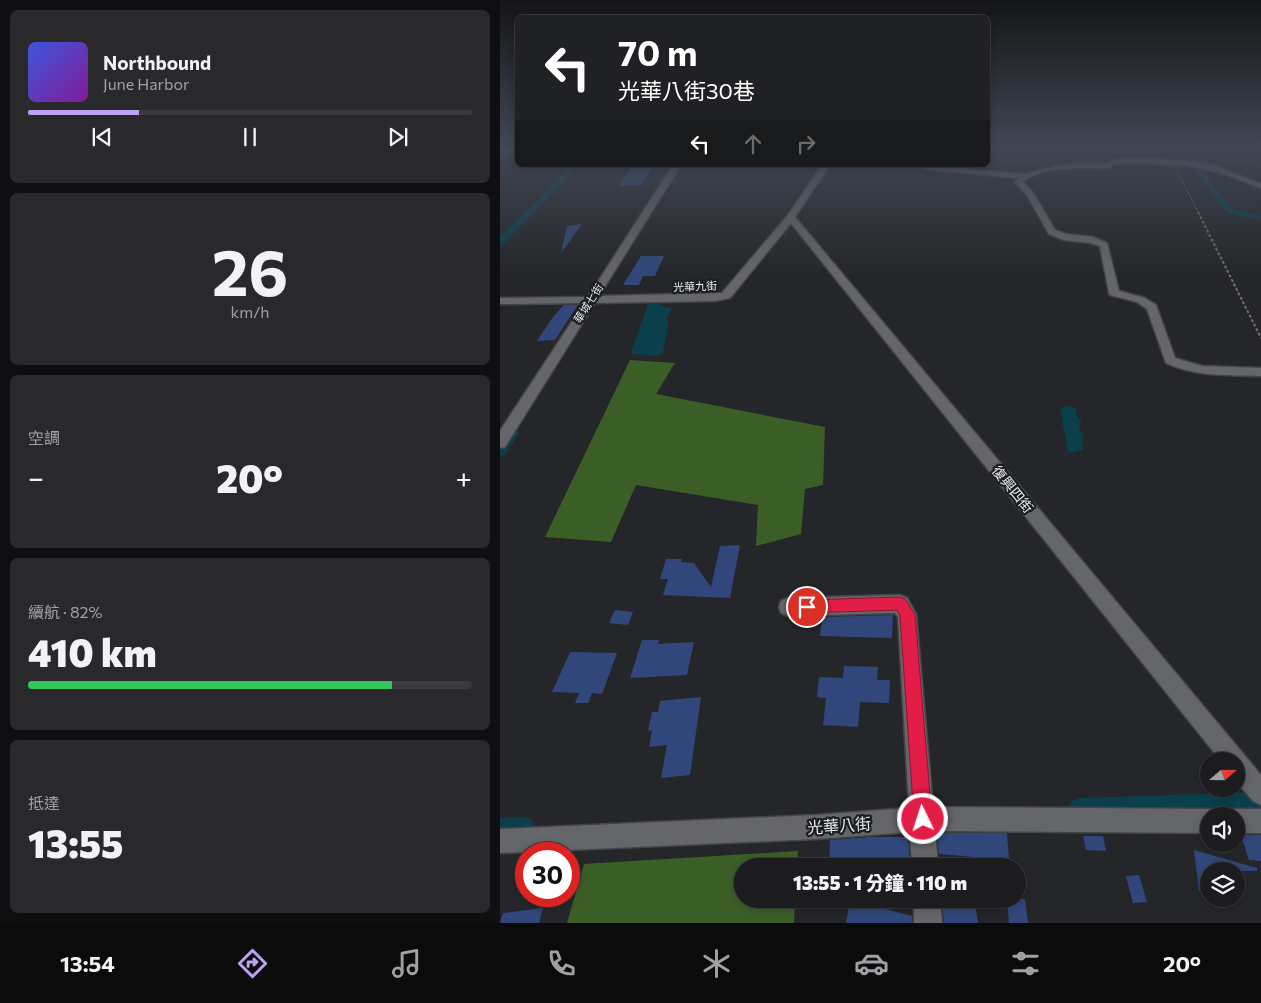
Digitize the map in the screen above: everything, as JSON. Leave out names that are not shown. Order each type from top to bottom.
[{"type":"street","name":"華城七街","points":[[500,442],[661,189]]},
{"type":"street","name":"光華九街","points":[[500,301],[715,298],[726,296],[791,217],[810,189]]},
{"type":"street","points":[[1025,189],[1052,232],[1064,237],[1093,240],[1104,244],[1114,293],[1141,300],[1152,307],[1170,360],[1180,366],[1200,369],[1261,372]]},
{"type":"street","name":"復興四街","points":[[791,217],[1228,752]]},
{"type":"street","points":[[788,607],[900,604],[907,614],[925,858]]},
{"type":"street","name":"復興四街","points":[[1245,773],[1261,793]]},
{"type":"street","name":"光華八街","points":[[500,841],[816,827],[923,819],[1200,821]]},
{"type":"street","points":[[1245,821],[1261,821]]},
{"type":"street","points":[[927,908],[928,923]]},
{"type":"path","points":[[1187,189],[1261,338]]},
{"type":"green space","points":[[630,360],[675,363],[656,394],[825,427],[823,485],[805,489],[801,534],[756,546],[758,505],[636,485],[611,542],[545,537]]},
{"type":"green space","points":[[798,851],[798,858],[734,858],[734,908],[795,908],[794,923],[567,923],[572,907],[580,907],[580,878],[584,864]]},
{"type":"water","points":[[648,304],[661,304],[660,306],[672,308],[666,319],[669,322],[663,352],[658,356],[631,353]]},
{"type":"water","points":[[1066,406],[1075,408],[1077,413],[1075,414],[1081,420],[1079,431],[1084,433],[1082,440],[1083,450],[1068,453],[1060,408]]},
{"type":"building","points":[[582,224],[561,253],[567,226]]},
{"type":"building","points":[[641,256],[664,256],[655,276],[643,276],[639,285],[623,285]]},
{"type":"building","points":[[564,305],[578,305],[555,340],[537,341],[553,317]]},
{"type":"building","points":[[740,545],[730,598],[663,595],[668,579],[660,579],[666,559],[682,559],[681,562],[694,563],[711,587],[720,546]]},
{"type":"building","points":[[615,610],[633,612],[628,625],[609,623]]},
{"type":"building","points":[[893,615],[892,638],[820,636],[822,617]]},
{"type":"building","points":[[642,640],[659,640],[658,644],[694,642],[687,675],[630,678]]},
{"type":"building","points":[[570,652],[617,653],[602,694],[592,693],[588,703],[575,703],[579,693],[552,692]]},
{"type":"building","points":[[844,666],[878,667],[877,680],[890,680],[889,703],[860,702],[858,727],[823,725],[826,698],[817,697],[819,677],[843,678]]},
{"type":"building","points":[[701,697],[690,775],[661,778],[667,745],[649,747],[652,730],[648,731],[652,712],[658,712],[660,701]]},
{"type":"building","points":[[937,833],[1007,833],[1009,858],[939,854]]},
{"type":"building","points":[[1245,835],[1261,835],[1261,861],[1249,860],[1245,848]]},
{"type":"building","points":[[1083,836],[1103,836],[1106,851],[1086,850]]},
{"type":"building","points":[[908,837],[909,858],[829,858],[830,840]]},
{"type":"building","points":[[1194,850],[1236,862],[1200,862],[1199,891]]},
{"type":"building","points":[[1245,865],[1257,868],[1257,871],[1245,871]]},
{"type":"building","points":[[1139,875],[1147,902],[1133,903],[1126,876]]},
{"type":"building","points":[[1026,907],[1028,923],[1009,923],[1008,908]]},
{"type":"building","points":[[543,908],[539,923],[500,923],[503,913]]},
{"type":"building","points":[[849,908],[881,908],[912,916],[912,923],[846,923]]},
{"type":"building","points":[[943,908],[976,908],[978,923],[944,923]]},
{"type":"waterway","points":[[500,242],[553,189]]},
{"type":"waterway","points":[[1212,189],[1230,211],[1261,218]]},
{"type":"waterway","points":[[500,451],[512,433]]},
{"type":"waterway","points":[[1080,809],[1261,803]]},
{"type":"waterway","points":[[500,829],[524,828]]},
{"type":"route","points":[[807,607],[900,604],[907,614],[923,819]]}]
